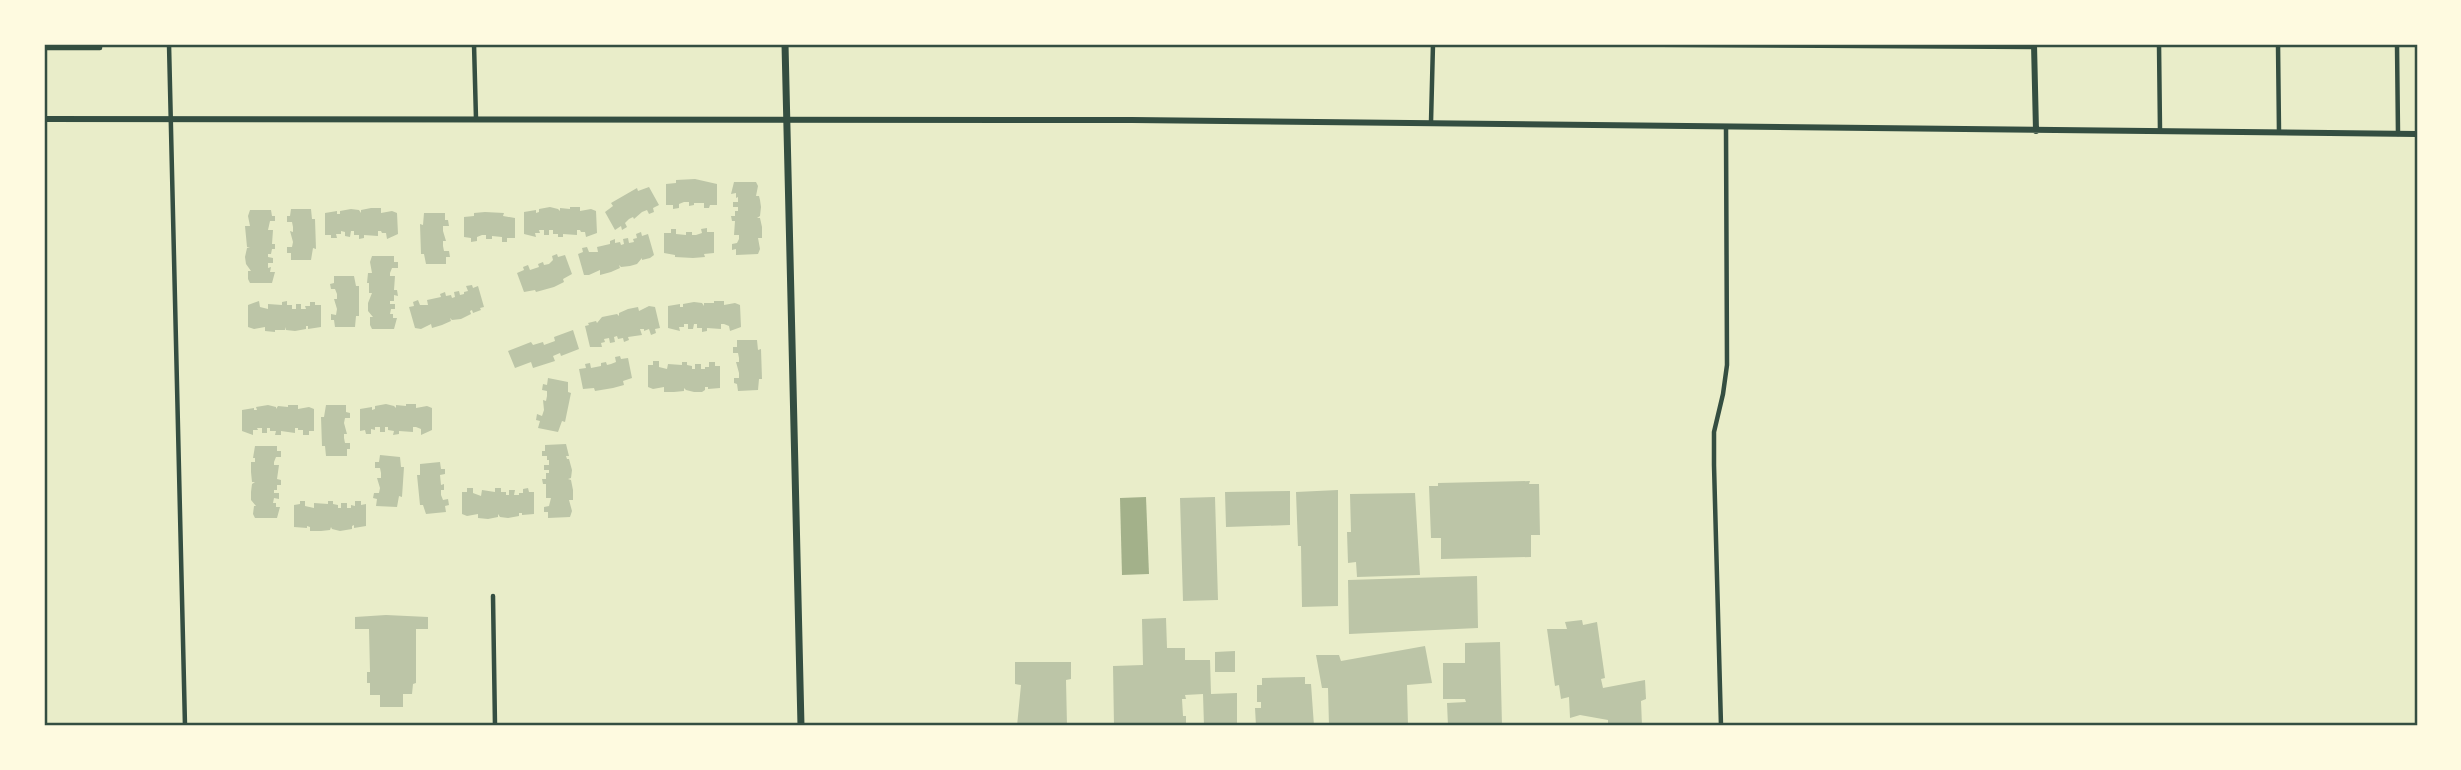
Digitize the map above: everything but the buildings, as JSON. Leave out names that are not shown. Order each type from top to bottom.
[{"type":"main road","points":[[785,44],[801,726]]},
{"type":"street","points":[[169,44],[186,726]]},
{"type":"street","points":[[474,44],[476,119]]},
{"type":"street","points":[[1431,122],[1433,44]]},
{"type":"street","points":[[1542,44],[2034,46],[2036,131]]},
{"type":"street","points":[[2159,44],[2161,132]]},
{"type":"street","points":[[2278,44],[2279,132]]},
{"type":"street","points":[[2397,44],[2398,134]]},
{"type":"street","points":[[44,48],[100,46]]},
{"type":"street","points":[[44,119],[786,118],[1431,122],[1726,128],[2417,134]]},
{"type":"street","points":[[1721,726],[1714,432],[1727,365],[1726,128]]},
{"type":"street","points":[[493,596],[495,726]]},
{"type":"shaded area","points":[[1146,497],[1149,574],[1122,575],[1120,498]]}]
